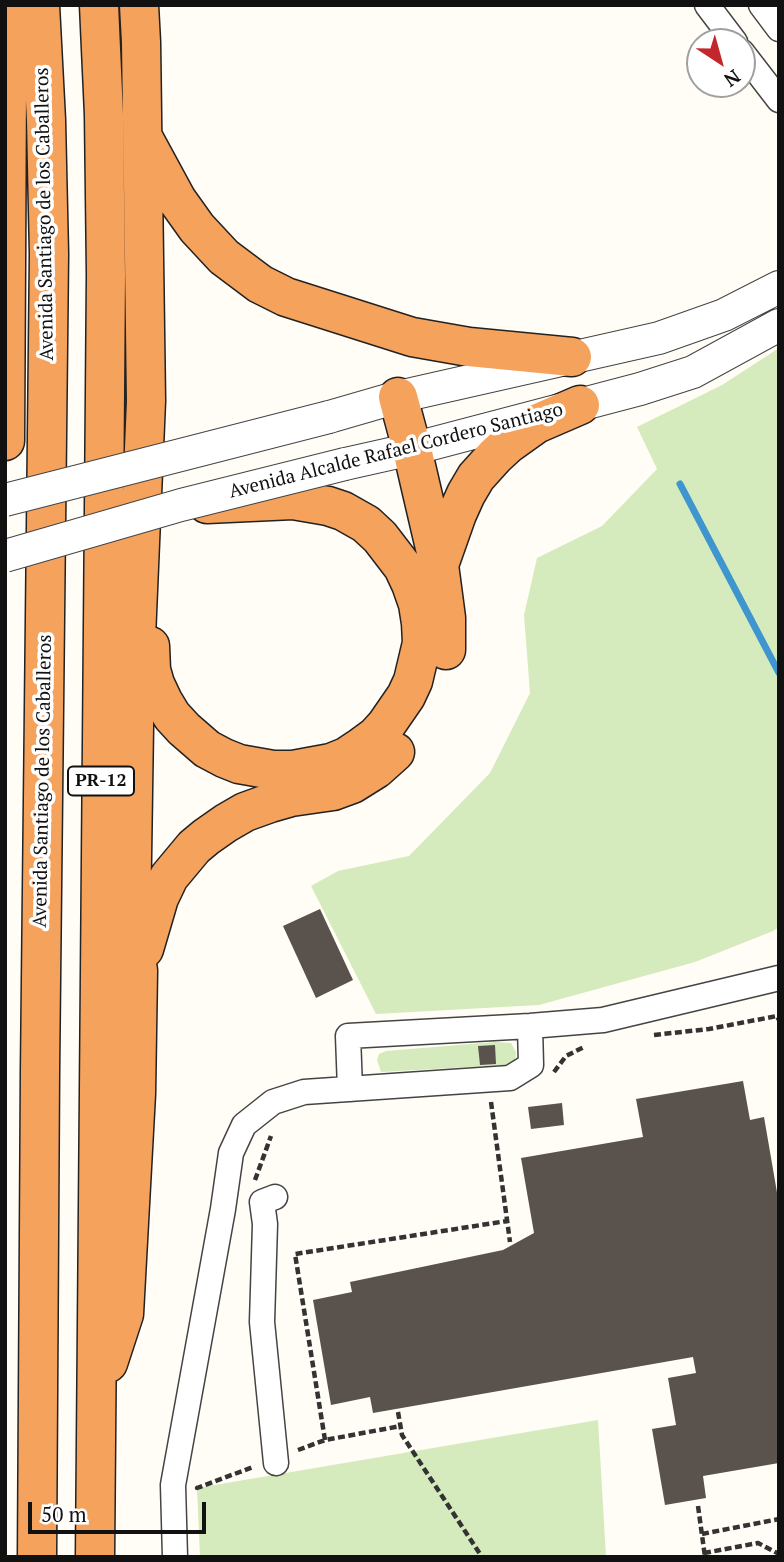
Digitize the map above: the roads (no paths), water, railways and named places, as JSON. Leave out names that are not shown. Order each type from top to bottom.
[{"type":"highway","points":[[5,441],[6,82],[11,38],[10,5]]},
{"type":"highway","name":"Avenida Santiago de los Caballeros","points":[[37,1557],[49,254],[40,5]]},
{"type":"highway","name":"PR-12","points":[[95,1557],[106,275],[104,115],[99,5]]},
{"type":"highway","points":[[96,1398],[124,1314],[135,1094],[138,971],[131,922],[135,661],[146,401],[139,5]]},
{"type":"highway","points":[[142,136],[177,200],[192,221],[225,257],[260,284],[286,297],[412,337],[469,347],[572,357]]},
{"type":"highway","points":[[138,971],[159,898],[169,877],[194,847],[245,812],[291,797],[333,791],[352,784],[376,769],[397,751],[411,734],[436,695],[445,658],[446,618],[439,565],[398,397]]},
{"type":"highway","points":[[439,565],[466,494],[476,477],[508,444],[536,424],[580,405]]},
{"type":"highway","points":[[138,574],[150,632],[151,670],[163,701],[172,716],[207,749],[239,764],[273,770],[293,770],[331,763],[346,757],[376,736],[406,696],[413,681],[422,643],[418,604],[403,567],[380,537],[366,524],[328,506],[293,500],[181,505]]},
{"type":"street","points":[[707,5],[724,28]]},
{"type":"street","points":[[761,5],[779,29]]},
{"type":"street","points":[[756,70],[779,100]]},
{"type":"street","points":[[5,500],[398,397],[659,338],[724,316],[779,287]]},
{"type":"street","name":"Avenida Alcalde Rafael Cordero Santiago","points":[[5,556],[181,505],[412,449],[693,372],[779,326]]},
{"type":"street","points":[[350,1089],[348,1036],[603,1020],[778,980]]},
{"type":"street","points":[[274,1460],[262,1322],[265,1224],[251,1204],[231,1153],[244,1125],[273,1102],[303,1092],[510,1079],[531,1065],[530,1026]]},
{"type":"street","points":[[174,1557],[173,1485],[251,1204]]},
{"type":"waterway","points":[[680,484],[779,673]]}]
